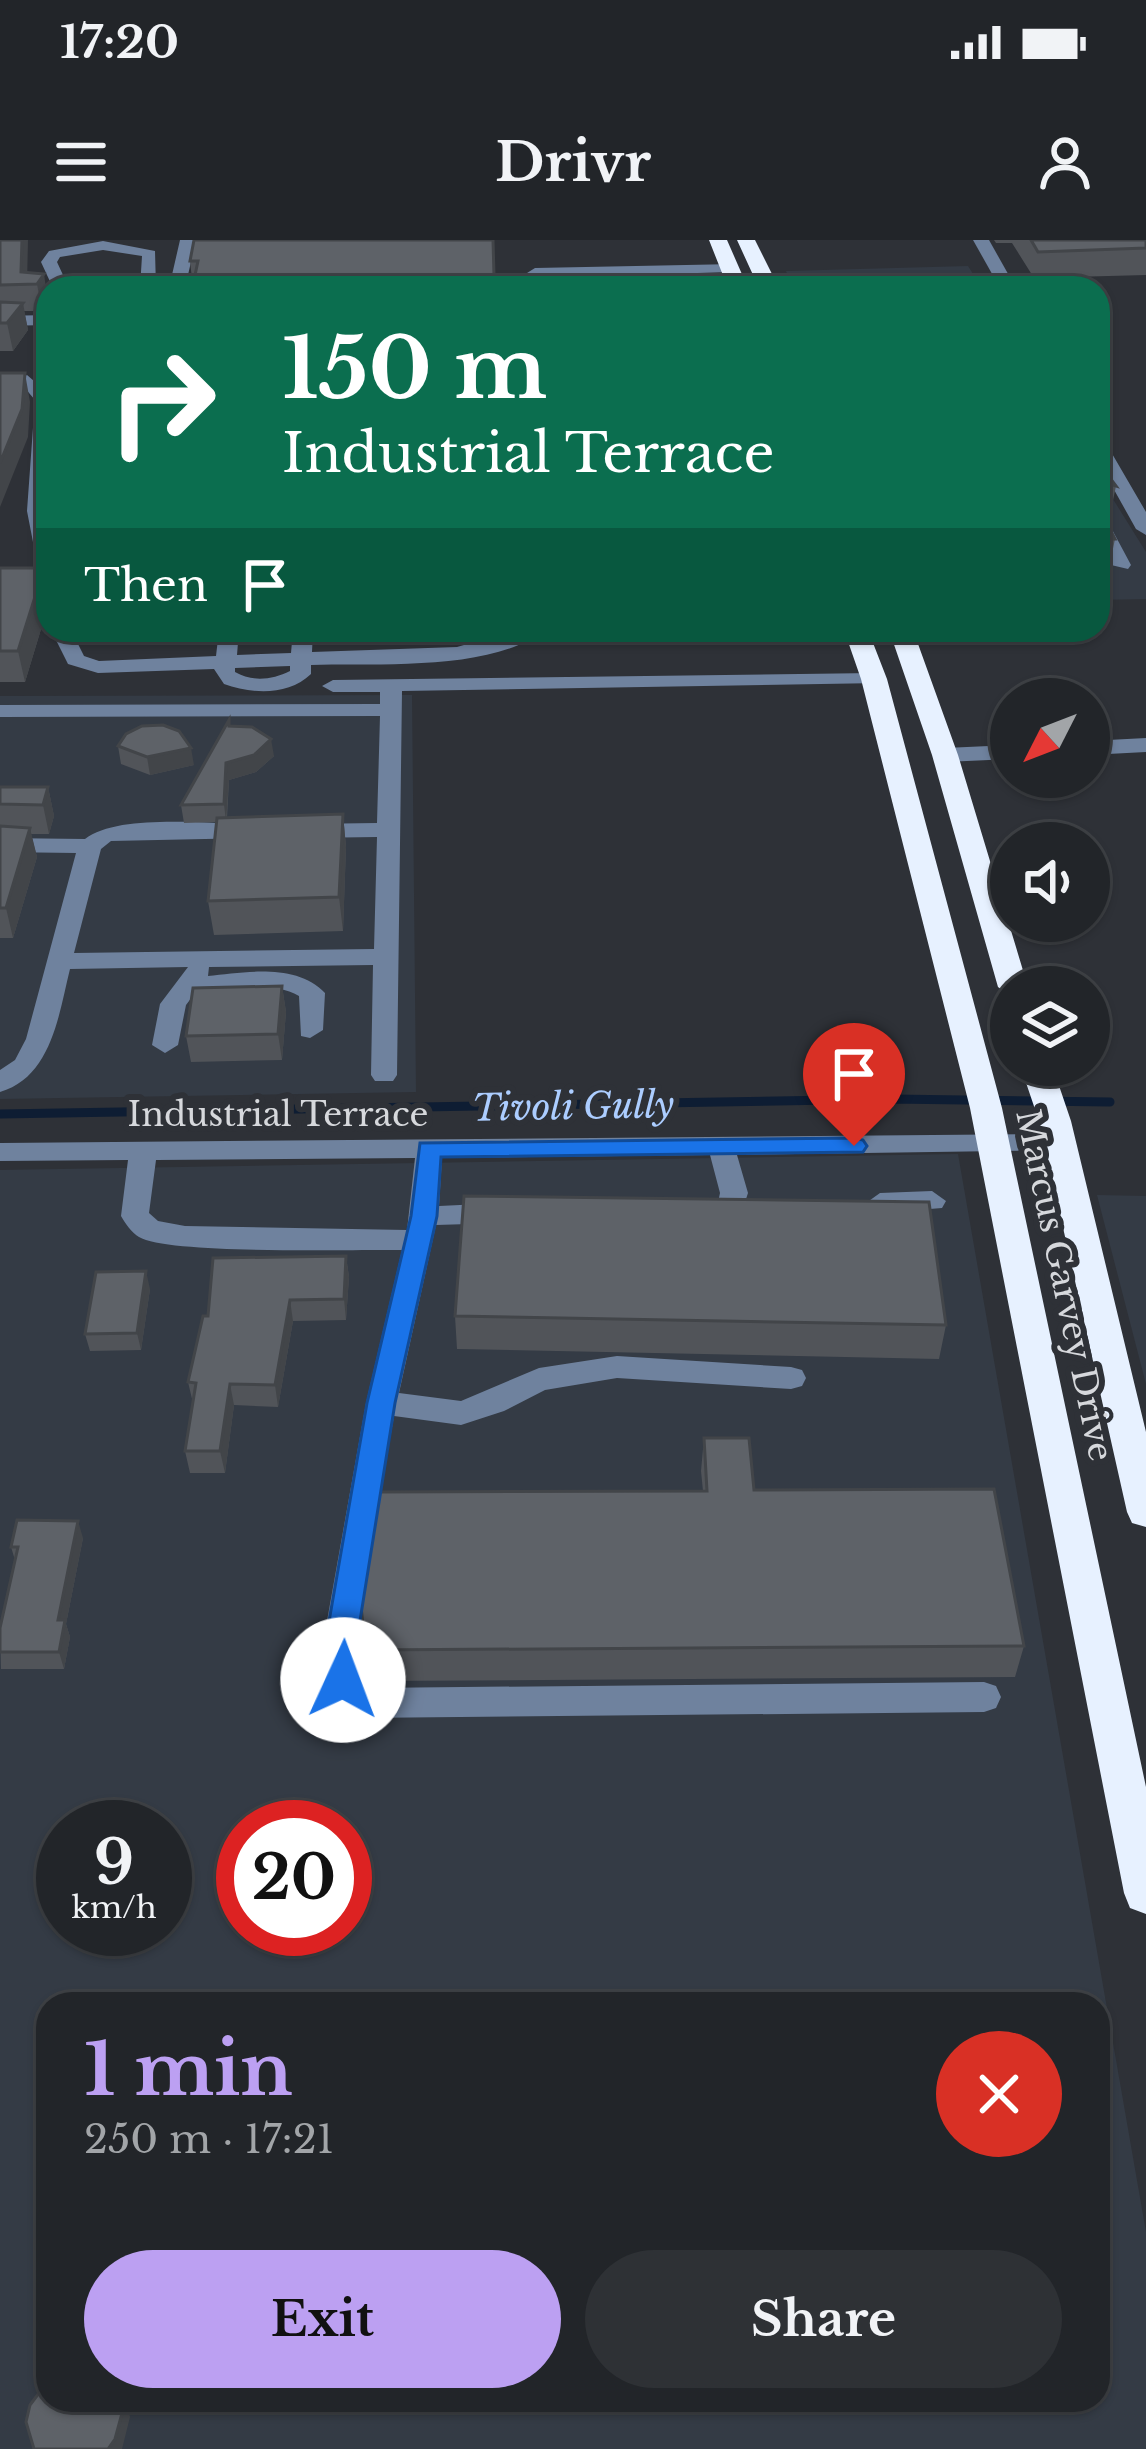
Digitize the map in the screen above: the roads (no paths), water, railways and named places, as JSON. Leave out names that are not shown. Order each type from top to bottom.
[{"type":"highway","points":[[718,240],[733,276]]},
{"type":"highway","points":[[746,240],[763,276]]},
{"type":"highway","name":"Marcus Garvey Drive","points":[[860,642],[987,1114],[1146,1893]]},
{"type":"highway","points":[[905,642],[945,755],[1007,966]]},
{"type":"highway","name":"Marcus Garvey Drive","points":[[1047,1101],[1146,1512]]},
{"type":"street","points":[[180,276],[188,240]]},
{"type":"street","points":[[980,240],[1001,276]]},
{"type":"street","points":[[55,276],[49,262],[54,254],[103,247],[142,248],[150,254],[149,276]]},
{"type":"street","points":[[535,273],[730,267]]},
{"type":"street","points":[[0,321],[36,320]]},
{"type":"street","points":[[36,375],[20,382],[36,393]]},
{"type":"street","points":[[1110,466],[1144,526]]},
{"type":"street","points":[[1110,524],[1144,526]]},
{"type":"street","points":[[1110,545],[1121,565]]},
{"type":"street","points":[[64,642],[75,660],[87,665],[225,662]]},
{"type":"street","points":[[228,642],[224,674],[238,684],[292,680],[300,674],[302,642]]},
{"type":"street","points":[[300,660],[457,652],[505,642]]},
{"type":"street","points":[[0,711],[874,680]]},
{"type":"street","points":[[334,686],[391,698]]},
{"type":"street","points":[[384,1076],[391,698]]},
{"type":"street","points":[[1110,747],[1146,745]]},
{"type":"street","points":[[945,755],[990,753]]},
{"type":"street","points":[[0,1083],[26,1065],[39,1039],[90,846],[103,836],[388,830]]},
{"type":"street","points":[[0,845],[90,846]]},
{"type":"street","points":[[57,961],[386,957]]},
{"type":"street","points":[[165,1045],[173,1004],[208,959]]},
{"type":"street","points":[[185,986],[285,981],[304,986],[312,992],[310,1030]]},
{"type":"street","name":"Industrial Terrace","points":[[0,1151],[721,1147],[987,1114],[1047,1101]]},
{"type":"street","points":[[721,1147],[734,1193],[730,1207]]},
{"type":"street","points":[[429,1149],[421,1228],[381,1403],[343,1633],[343,1680],[359,1703],[984,1697]]},
{"type":"street","points":[[143,1150],[135,1216],[148,1231],[185,1236],[421,1228],[542,1212]]},
{"type":"street","points":[[842,1204],[932,1202]]},
{"type":"street","points":[[381,1403],[461,1413],[494,1403],[539,1379],[616,1367],[791,1378]]},
{"type":"waterway","name":"Tivoli Gully","points":[[0,1114],[893,1099],[1110,1102]]}]
